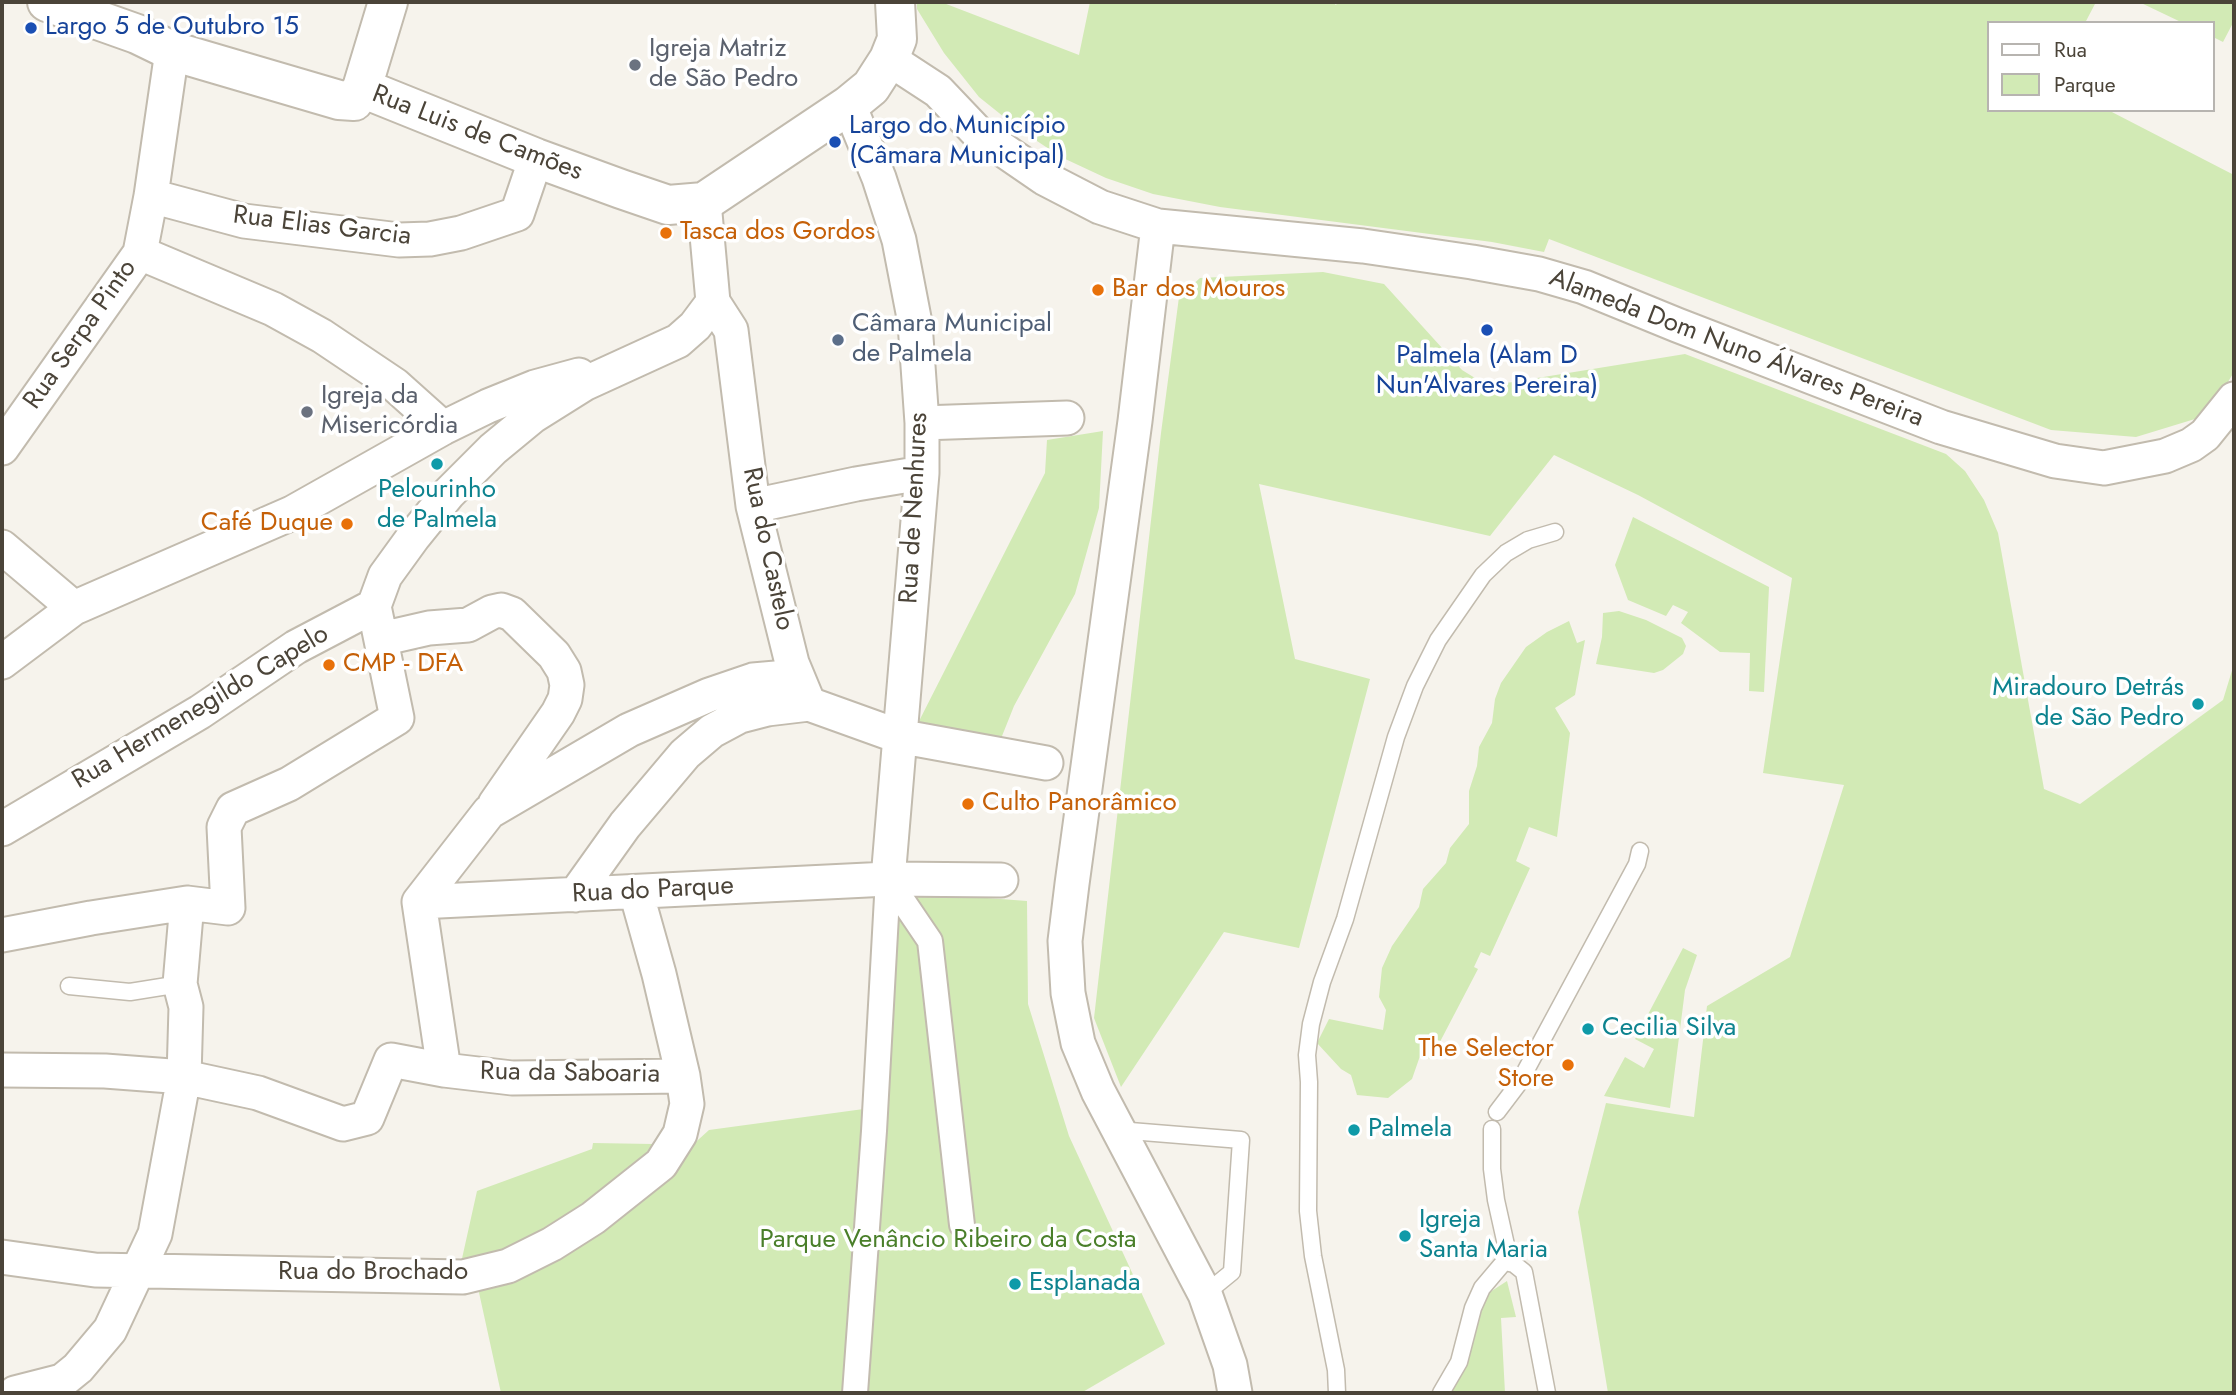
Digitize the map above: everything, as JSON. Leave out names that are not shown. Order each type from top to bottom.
[{"type":"street","name":"Rua Luis de Camões","points":[[47,2],[142,18],[172,51],[339,100],[354,101],[362,88],[536,158],[668,205],[704,202]]},
{"type":"street","points":[[362,88],[388,2]]},
{"type":"street","points":[[2,935],[187,904],[229,908],[224,827],[233,810],[289,784],[397,718],[381,639],[380,591],[448,495],[493,449],[533,416],[584,384],[678,341],[695,326],[713,302],[704,202],[849,105],[871,87],[889,59],[897,39],[895,2]]},
{"type":"street","name":"Rua Serpa Pinto","points":[[2,447],[139,253],[151,196],[172,51]]},
{"type":"street","name":"Alameda Dom Nuno Álvares Pereira","points":[[889,59],[938,90],[977,132],[1044,178],[1100,207],[1158,226],[1363,246],[1539,274],[1584,287],[1941,427],[2055,461],[2104,468],[2165,456],[2191,445],[2205,435],[2234,399]]},
{"type":"street","name":"Rua de Nenhures","points":[[849,105],[879,178],[899,240],[915,323],[922,423],[922,473],[888,879]]},
{"type":"street","name":"Rua Elias Garcia","points":[[151,196],[244,221],[399,240],[430,239],[461,233],[517,214],[536,158]]},
{"type":"street","points":[[1158,226],[1135,421],[1065,941],[1068,993],[1079,1043],[1117,1130],[1205,1294],[1230,1365],[1236,1393]]},
{"type":"street","points":[[139,253],[262,304],[322,335],[395,385],[443,428]]},
{"type":"street","name":"Rua do Castelo","points":[[713,302],[731,331],[753,506],[792,663],[809,704]]},
{"type":"street","points":[[2,662],[74,608],[292,513],[443,428],[535,387],[645,356]]},
{"type":"street","points":[[922,423],[1067,418]]},
{"type":"street","points":[[753,506],[922,473]]},
{"type":"street","points":[[2,547],[74,608]]},
{"type":"street","name":"Rua Hermenegildo Capelo","points":[[2,829],[200,712],[380,591]]},
{"type":"street","points":[[381,639],[429,628],[468,625],[501,610],[512,614],[554,654],[564,671],[567,685],[565,699],[558,713],[489,812],[419,902],[444,1070]]},
{"type":"street","points":[[489,812],[629,730],[709,695],[753,680],[776,678],[809,704],[898,736],[1046,763]]},
{"type":"street","points":[[575,895],[633,815],[685,754],[712,731],[740,716],[766,709],[809,704]]},
{"type":"street","points":[[888,879],[930,942],[962,1225]]},
{"type":"street","points":[[855,1393],[874,1131],[888,879]]},
{"type":"street","name":"Rua do Parque","points":[[419,902],[888,879],[1001,880]]},
{"type":"street","name":"Rua do Brochado","points":[[2,1257],[95,1270],[138,1272],[463,1277],[508,1266],[552,1244],[593,1218],[661,1164],[680,1134],[687,1104],[683,1076],[636,892]]},
{"type":"street","points":[[15,1393],[62,1381],[78,1368],[110,1331],[155,1234],[184,1077],[186,1007],[180,984],[187,904]]},
{"type":"street","name":"Rua da Saboaria","points":[[2,1070],[105,1071],[184,1077],[258,1093],[343,1124],[367,1118],[391,1060],[512,1078],[683,1076]]},
{"type":"lane","points":[[1337,1393],[1336,1370],[1313,1256],[1308,1211],[1307,1055],[1311,1024],[1322,982],[1345,919],[1396,737],[1415,686],[1438,640],[1483,575],[1506,553],[1528,540],[1555,532]]},
{"type":"lane","points":[[1497,1112],[1519,1083],[1637,864],[1640,851]]},
{"type":"lane","points":[[69,986],[130,992],[180,984]]},
{"type":"lane","points":[[1441,1393],[1459,1362],[1473,1308],[1482,1288],[1504,1262],[1506,1245],[1492,1169],[1492,1129]]},
{"type":"lane","points":[[1117,1130],[1241,1140],[1232,1272],[1205,1294]]},
{"type":"lane","points":[[1504,1262],[1514,1264],[1524,1272],[1547,1393]]},
{"type":"green space","points":[[917,2],[941,2],[1079,55],[1090,2],[1332,2],[1336,5],[1338,2],[2096,2],[2086,21],[1988,21],[1988,112],[2112,112],[2234,175],[2234,372],[2208,415],[2136,437],[2051,430],[1549,239],[1544,252],[1492,242],[1220,207],[1153,194],[1106,178],[1061,157],[1019,129],[979,97],[944,53],[917,9]]},
{"type":"green space","points":[[2139,2],[2234,2],[2234,21],[2223,42],[2215,38],[2215,21],[2179,21]]},
{"type":"green space","points":[[1323,272],[1384,284],[1462,370],[1488,386],[1685,354],[1946,454],[1965,471],[1984,500],[1998,533],[2044,789],[2080,804],[2223,700],[2234,664],[2234,1393],[1608,1393],[1578,1212],[1606,1103],[1694,1117],[1707,1006],[1790,957],[1844,785],[1763,773],[1792,578],[1638,495],[1554,455],[1490,536],[1259,484],[1295,659],[1370,679],[1299,948],[1224,932],[1121,1087],[1094,1018],[1179,297],[1200,278]]},
{"type":"green space","points":[[1103,431],[1099,508],[1075,594],[1014,706],[998,746],[914,731],[1045,473],[1047,440]]},
{"type":"green space","points":[[1633,517],[1769,587],[1764,692],[1749,691],[1750,653],[1720,652],[1681,623],[1688,612],[1673,605],[1666,616],[1628,600],[1615,565]]},
{"type":"green space","points":[[1619,611],[1646,620],[1682,638],[1686,646],[1683,654],[1663,670],[1654,673],[1596,664],[1602,637],[1603,613]]},
{"type":"green space","points":[[1569,621],[1577,643],[1585,640],[1575,695],[1555,708],[1570,733],[1557,837],[1529,827],[1516,861],[1530,868],[1490,956],[1481,952],[1474,967],[1478,969],[1431,1059],[1420,1056],[1412,1079],[1388,1098],[1357,1095],[1351,1075],[1341,1069],[1317,1043],[1329,1019],[1383,1030],[1386,1010],[1379,997],[1382,968],[1392,946],[1419,907],[1423,889],[1446,863],[1450,848],[1469,824],[1469,791],[1477,766],[1479,747],[1492,723],[1495,699],[1501,683],[1526,647]]},
{"type":"green space","name":"Parque Venâncio Ribeiro da Costa","points":[[895,891],[1027,901],[1028,1004],[1069,1136],[1165,1344],[1081,1393],[501,1393],[478,1288],[530,1275],[579,1248],[709,1130],[871,1108]]},
{"type":"green space","points":[[1683,948],[1697,955],[1685,990],[1670,1108],[1604,1096],[1625,1057],[1644,1068],[1654,1049],[1635,1039]]},
{"type":"green space","points":[[593,1143],[653,1144],[636,1166],[570,1218],[499,1253],[461,1263],[477,1191],[592,1149]]},
{"type":"green space","points":[[1507,1281],[1516,1317],[1501,1318],[1505,1393],[1449,1393],[1469,1359],[1481,1305],[1487,1294]]},
{"type":"place","name":"Largo 5 de Outubro 15","points":[[31,28]]},
{"type":"place","name":"Igreja Matriz de São Pedro","points":[[635,65]]},
{"type":"place","name":"Largo do Município (Câmara Municipal)","points":[[835,142]]},
{"type":"place","name":"Tasca dos Gordos","points":[[666,233]]},
{"type":"place","name":"Bar dos Mouros","points":[[1098,290]]},
{"type":"place","name":"Palmela (Alam D Nun'Alvares Pereira)","points":[[1487,330]]},
{"type":"place","name":"Câmara Municipal de Palmela","points":[[838,340]]},
{"type":"place","name":"Igreja da Misericórdia","points":[[307,412]]},
{"type":"place","name":"Pelourinho de Palmela","points":[[437,464]]},
{"type":"place","name":"Café Duque","points":[[347,524]]},
{"type":"place","name":"CMP - DFA","points":[[329,665]]},
{"type":"place","name":"Miradouro Detrás de São Pedro","points":[[2198,704]]},
{"type":"place","name":"Culto Panorâmico","points":[[968,804]]},
{"type":"place","name":"Cecilia Silva","points":[[1588,1029]]},
{"type":"place","name":"The Selector Store","points":[[1568,1065]]},
{"type":"place","name":"Palmela","points":[[1354,1130]]},
{"type":"place","name":"Igreja Santa Maria","points":[[1405,1236]]},
{"type":"place","name":"Esplanada","points":[[1015,1284]]}]
